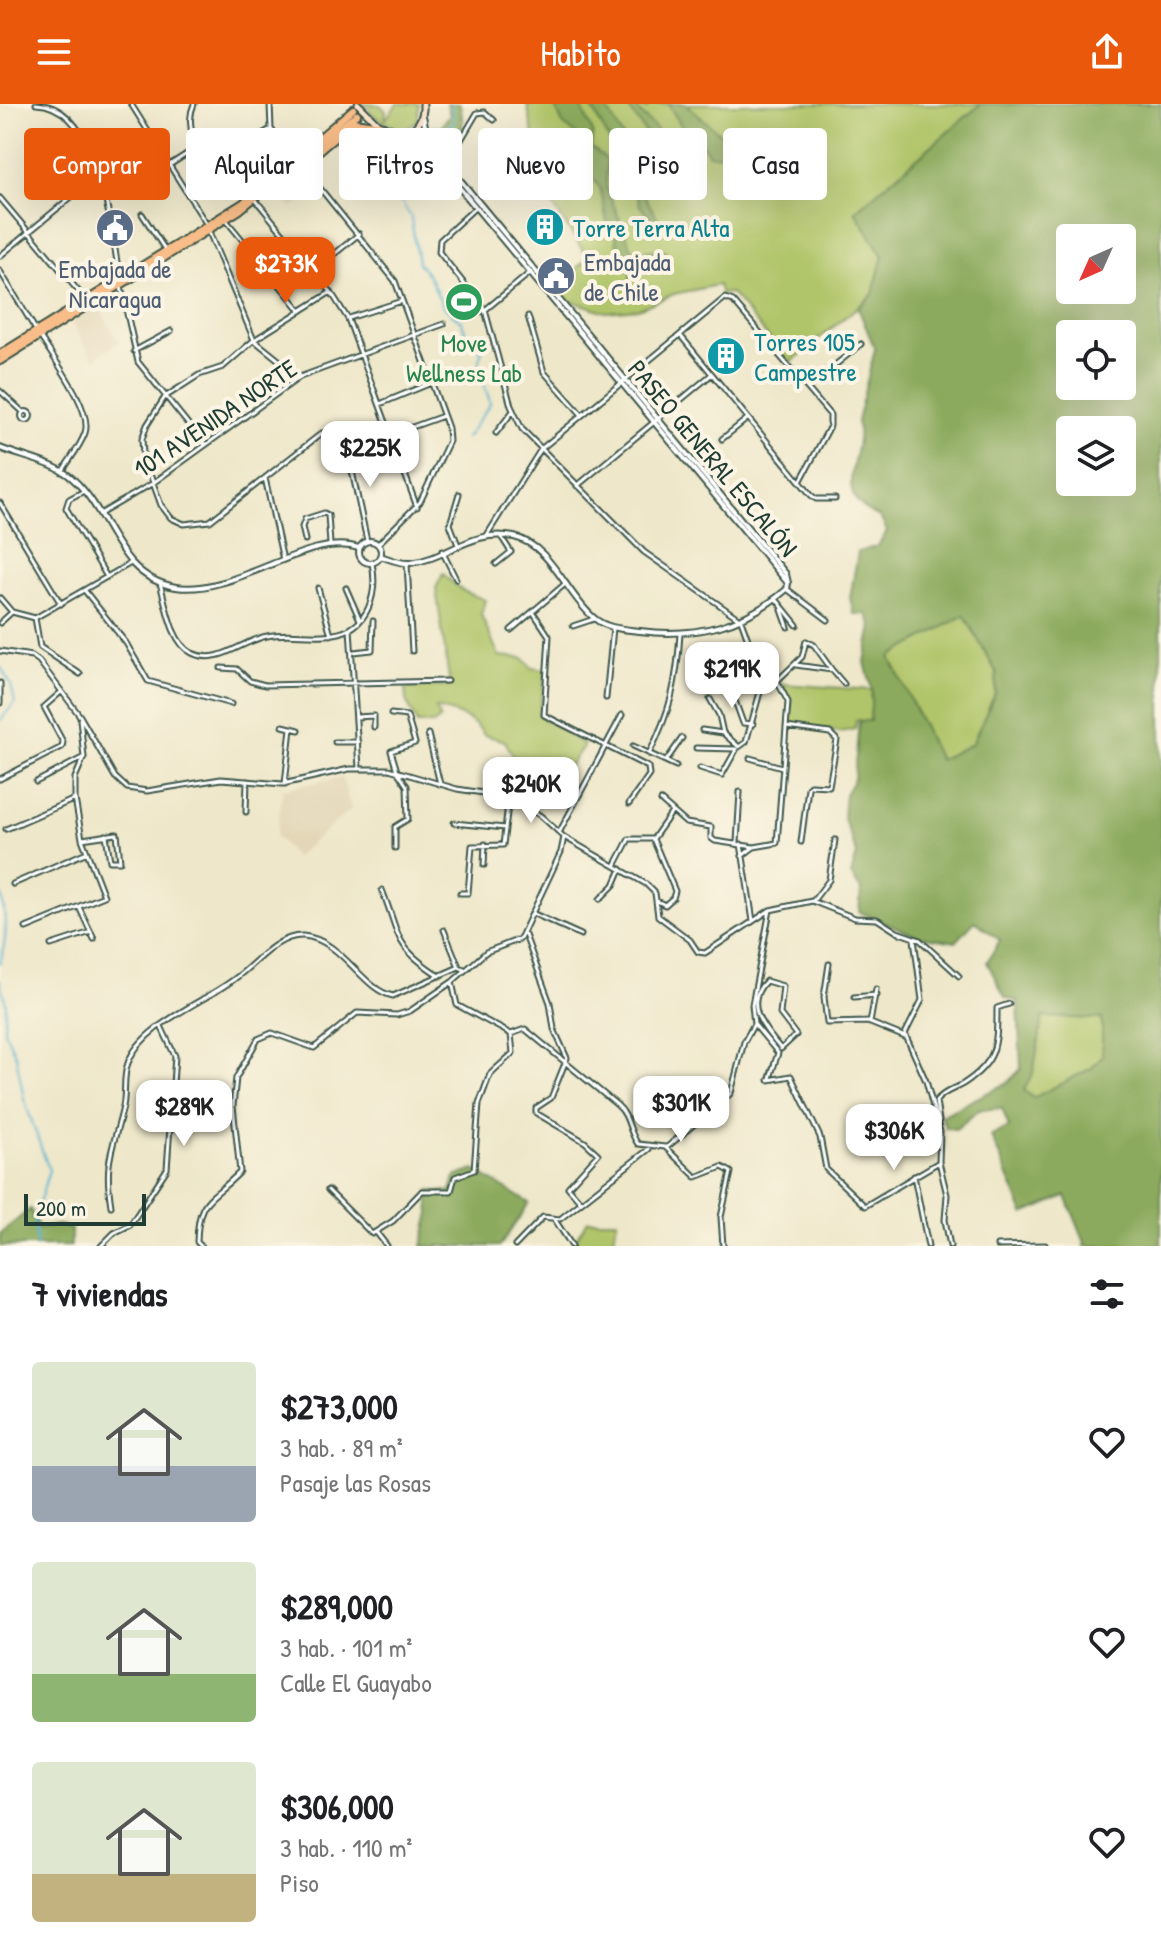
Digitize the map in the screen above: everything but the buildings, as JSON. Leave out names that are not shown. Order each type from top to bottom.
[{"type":"main road","points":[[415,128],[424,113],[423,104]]},
{"type":"main road","points":[[354,108],[388,128]]},
{"type":"main road","points":[[323,131],[354,108]]},
{"type":"main road","points":[[323,138],[354,108]]},
{"type":"main road","points":[[323,145],[354,122],[383,126]]},
{"type":"main road","points":[[0,354],[38,334],[208,228],[247,200]]},
{"type":"main road","points":[[0,361],[86,301],[166,251],[226,220],[254,200]]},
{"type":"street","points":[[36,104],[44,104],[74,123],[77,128]]},
{"type":"street","points":[[131,104],[145,128]]},
{"type":"street","points":[[191,128],[194,104]]},
{"type":"street","points":[[270,104],[271,128]]},
{"type":"street","points":[[462,138],[477,113],[485,112],[494,120]]},
{"type":"street","name":"PASEO GENERAL ESCALÓN","points":[[424,113],[424,128]]},
{"type":"street","points":[[170,169],[208,228],[254,340],[300,377]]},
{"type":"street","name":"PASEO GENERAL ESCALÓN","points":[[462,185],[478,206]]},
{"type":"street","name":"PASEO GENERAL ESCALÓN","points":[[462,188],[787,576],[788,586]]},
{"type":"street","points":[[323,191],[391,274],[415,335],[449,441],[417,507],[378,544]]},
{"type":"street","points":[[0,198],[86,301]]},
{"type":"street","points":[[0,256],[67,200]]},
{"type":"street","points":[[105,200],[134,351],[165,397],[205,445]]},
{"type":"street","points":[[256,200],[331,292],[348,319],[417,507]]},
{"type":"street","points":[[478,206],[445,234],[439,246],[441,256],[485,310],[513,411],[522,429],[651,558],[741,620],[764,678],[756,698],[753,724],[746,742],[736,748],[696,748]]},
{"type":"street","points":[[142,214],[166,251]]},
{"type":"street","points":[[226,220],[301,311]]},
{"type":"street","points":[[314,271],[359,234]]},
{"type":"street","points":[[0,271],[82,404],[85,432],[62,472]]},
{"type":"street","points":[[469,316],[485,310],[532,271]]},
{"type":"street","points":[[331,292],[254,340],[226,365],[199,375],[165,397],[142,439],[161,505],[171,518],[197,525],[210,521],[322,433],[337,431],[346,443],[367,541]]},
{"type":"street","points":[[487,535],[541,449],[721,300],[733,301],[831,420],[801,480]]},
{"type":"street","points":[[348,319],[402,301]]},
{"type":"street","points":[[528,316],[544,372],[582,415]]},
{"type":"street","name":"101 AVENIDA NORTE","points":[[98,514],[153,483],[300,377],[444,324]]},
{"type":"street","points":[[134,351],[171,331]]},
{"type":"street","points":[[680,335],[816,499],[835,499]]},
{"type":"street","points":[[807,388],[861,344]]},
{"type":"street","points":[[577,486],[712,374]]},
{"type":"street","points":[[380,404],[431,383]]},
{"type":"street","points":[[0,391],[23,412]]},
{"type":"street","points":[[496,433],[513,411]]},
{"type":"street","points":[[390,435],[443,416]]},
{"type":"street","points":[[722,439],[748,418]]},
{"type":"street","points":[[0,448],[62,472],[84,491],[131,563],[160,583],[203,587],[330,544],[359,548],[367,541]]},
{"type":"street","points":[[265,478],[283,562]]},
{"type":"street","points":[[84,491],[69,499],[66,508],[107,577]]},
{"type":"street","points":[[458,545],[450,524],[459,494]]},
{"type":"street","points":[[0,503],[61,604]]},
{"type":"street","points":[[305,540],[302,527],[305,519],[324,513],[328,515],[330,544]]},
{"type":"street","points":[[380,556],[407,564],[487,535],[531,544],[594,619],[613,628],[680,634],[702,632],[741,620],[776,599],[788,586],[828,620]]},
{"type":"street","points":[[496,564],[511,552],[501,536]]},
{"type":"street","points":[[367,541],[378,544]]},
{"type":"street","points":[[378,544],[380,556]]},
{"type":"street","points":[[359,548],[362,561],[372,563]]},
{"type":"street","points":[[442,551],[456,579]]},
{"type":"street","points":[[372,563],[380,556]]},
{"type":"street","points":[[0,598],[12,612],[35,618],[131,563]]},
{"type":"street","points":[[160,583],[177,637],[185,649],[198,655],[216,657],[268,635],[331,635],[350,629],[360,620],[374,594],[372,563]]},
{"type":"street","points":[[407,564],[412,651]]},
{"type":"street","points":[[511,630],[565,584]]},
{"type":"street","points":[[318,588],[331,635]]},
{"type":"street","points":[[346,588],[360,620]]},
{"type":"street","points":[[85,591],[126,643],[148,681],[231,704]]},
{"type":"street","points":[[776,599],[797,625]]},
{"type":"street","points":[[782,606],[788,627]]},
{"type":"street","points":[[0,623],[12,612]]},
{"type":"street","points":[[533,612],[549,636],[544,715],[650,772],[629,804]]},
{"type":"street","points":[[35,618],[40,647],[80,674]]},
{"type":"street","points":[[573,626],[594,619]]},
{"type":"street","points":[[353,652],[372,650],[373,621]]},
{"type":"street","points":[[606,698],[613,628]]},
{"type":"street","points":[[350,629],[359,768]]},
{"type":"street","points":[[649,754],[666,720],[676,690],[680,634]]},
{"type":"street","points":[[777,681],[796,665],[804,643],[810,641],[844,684]]},
{"type":"street","points":[[0,651],[32,656],[39,661],[80,716],[115,777],[127,788],[147,791],[194,781],[285,784],[359,768],[397,771],[440,784],[509,797],[560,831],[564,837],[646,884],[657,901],[662,921],[681,932],[698,952],[705,953],[770,910],[813,901],[855,918],[877,919],[914,939],[959,976]]},
{"type":"street","points":[[694,656],[707,657],[715,677],[734,698],[743,723],[753,724]]},
{"type":"street","points":[[796,665],[832,670]]},
{"type":"street","points":[[221,668],[237,669],[250,681],[265,685],[447,681]]},
{"type":"street","points":[[661,801],[686,823],[711,827],[711,838],[715,841],[754,847],[773,845],[780,837],[788,702],[777,681],[764,678]]},
{"type":"street","points":[[0,683],[0,703]]},
{"type":"street","points":[[0,779],[62,747],[63,742],[44,707],[61,692]]},
{"type":"street","points":[[710,699],[719,715],[723,733],[736,748]]},
{"type":"street","points":[[391,714],[407,716],[415,743],[391,751],[397,771],[407,786],[408,819],[395,827],[395,848]]},
{"type":"street","points":[[560,831],[603,745],[622,715]]},
{"type":"street","points":[[26,928],[104,897],[82,839],[75,799],[75,778],[84,757],[80,716]]},
{"type":"street","points":[[356,717],[374,716],[374,727]]},
{"type":"street","points":[[283,726],[299,730]]},
{"type":"street","points":[[786,727],[830,733],[837,740],[829,786],[810,785],[808,788],[801,842]]},
{"type":"street","points":[[285,784],[291,728]]},
{"type":"street","points":[[702,730],[723,733]]},
{"type":"street","points":[[428,734],[440,784]]},
{"type":"street","points":[[666,761],[682,738]]},
{"type":"street","points":[[335,742],[358,742]]},
{"type":"street","points":[[633,746],[676,766]]},
{"type":"street","points":[[700,768],[722,775],[736,748]]},
{"type":"street","points":[[36,782],[84,757]]},
{"type":"street","points":[[750,758],[782,767]]},
{"type":"street","points":[[460,893],[468,893],[472,846],[503,845],[509,797],[531,770]]},
{"type":"street","points":[[246,812],[247,781]]},
{"type":"street","points":[[740,792],[739,843],[753,921]]},
{"type":"street","points":[[6,829],[75,799]]},
{"type":"street","points":[[653,839],[672,812]]},
{"type":"street","points":[[454,823],[505,828]]},
{"type":"street","points":[[82,839],[106,835],[117,834],[120,861],[110,861],[106,835]]},
{"type":"street","points":[[111,1206],[106,1169],[123,1109],[124,1073],[135,1048],[161,1026],[236,979],[282,941],[300,936],[328,945],[385,995],[404,994],[462,968],[486,952],[517,942],[525,933],[561,852],[564,837]]},
{"type":"street","points":[[615,866],[629,839],[653,839]]},
{"type":"street","points":[[653,839],[675,891],[673,898],[665,905],[657,901]]},
{"type":"street","points":[[813,901],[829,880],[835,840]]},
{"type":"street","points":[[484,865],[485,844]]},
{"type":"street","points":[[742,856],[754,847]]},
{"type":"street","points":[[13,884],[87,852]]},
{"type":"street","points":[[600,899],[614,885],[621,869]]},
{"type":"street","points":[[382,890],[391,922],[405,948],[440,976]]},
{"type":"street","points":[[79,907],[94,939]]},
{"type":"street","points":[[666,1148],[731,1093],[744,1042],[754,1024],[754,1004],[770,910]]},
{"type":"street","points":[[532,913],[581,935]]},
{"type":"street","points":[[444,930],[462,968]]},
{"type":"street","points":[[51,945],[91,932]]},
{"type":"street","points":[[525,933],[550,1003],[554,1029],[566,1050],[567,1064],[551,1098],[536,1109],[538,1115],[559,1125],[596,1152],[597,1159],[568,1187],[580,1201]]},
{"type":"street","points":[[914,939],[922,1000],[905,1037],[926,1081],[941,1142],[939,1162],[947,1195],[945,1220],[950,1246]]},
{"type":"street","points":[[829,964],[824,997],[827,1023],[870,1023],[905,1037]]},
{"type":"street","points":[[201,1246],[197,1242],[196,1220],[201,1208],[240,1172],[234,1085],[242,1063],[258,1039],[272,1033],[314,1048],[357,1013],[410,1011],[452,982],[462,968]]},
{"type":"street","points":[[452,982],[457,1005],[511,1034],[525,1029],[625,1112],[638,1144],[666,1148],[696,1177],[722,1167],[731,1172],[721,1217],[723,1246]]},
{"type":"street","points":[[763,983],[783,986],[780,1014],[796,1036],[781,1049],[759,1025],[754,1004],[763,983]]},
{"type":"street","points":[[870,1023],[876,989]]},
{"type":"street","points":[[854,997],[876,995]]},
{"type":"street","points":[[936,1122],[939,1121],[936,1101],[942,1093],[978,1074],[996,1051],[997,1007],[1009,1004]]},
{"type":"street","points":[[754,1024],[778,1053],[769,1080],[791,1076],[820,1137],[826,1169],[865,1206],[939,1162]]},
{"type":"street","points":[[101,1246],[114,1233],[130,1225],[166,1173],[171,1146],[175,1056],[161,1026]]},
{"type":"street","points":[[328,1190],[366,1232],[376,1232],[393,1221],[422,1191],[451,1191],[455,1177],[474,1170],[476,1112],[490,1074],[513,1053],[511,1034]]},
{"type":"street","points":[[515,1246],[543,1217],[560,1219],[650,1147]]},
{"type":"street","points":[[914,1176],[928,1246]]},
{"type":"street","points":[[555,1220],[572,1246]]},
{"type":"street","points":[[376,1232],[387,1246]]},
{"type":"street","points":[[997,1246],[1045,1245]]},
{"type":"shaded area","points":[[285,200],[302,200],[292,208]]},
{"type":"shaded area","points":[[97,304],[119,342],[94,359],[71,322]]},
{"type":"shaded area","points":[[342,777],[351,809],[295,857],[276,836],[283,789]]},
{"type":"green space","points":[[362,104],[380,105],[386,111],[385,120],[397,104],[419,104],[418,120],[408,128],[394,127],[377,118]]},
{"type":"green space","points":[[447,104],[460,104],[462,128],[433,127],[441,126],[450,115]]},
{"type":"green space","points":[[527,104],[981,104],[855,211],[883,256],[873,294],[790,363],[731,293],[721,294],[718,285],[674,294],[638,309],[606,312],[565,299],[550,281],[558,284],[588,258],[549,200],[593,200],[593,128],[532,128]]},
{"type":"green space","points":[[580,104],[591,128],[568,128],[554,105]]},
{"type":"green space","points":[[590,104],[604,104],[618,128],[609,128],[609,140]]},
{"type":"green space","points":[[626,104],[648,104],[647,109],[637,106],[656,128],[642,128]]},
{"type":"green space","points":[[668,104],[686,104],[723,136],[723,153],[716,155],[707,151],[707,128],[683,128]]},
{"type":"green space","points":[[981,104],[1161,104],[1161,1246],[1083,1246],[1086,1245],[1066,1196],[1024,1214],[991,1136],[1009,1127],[1002,1108],[979,1110],[956,1129],[946,1128],[941,1116],[1007,1083],[1021,1069],[1018,1002],[1005,997],[987,962],[1000,940],[975,921],[956,942],[918,936],[859,912],[861,890],[851,875],[857,854],[843,817],[845,794],[854,779],[859,721],[870,721],[872,690],[865,662],[872,626],[867,614],[854,614],[850,598],[858,552],[878,546],[887,531],[880,517],[864,508],[855,498],[851,486],[857,448],[857,421],[875,349],[858,308],[873,294],[883,256],[855,211]],"holes":[[[964,615],[997,673],[995,694],[972,744],[939,760],[890,657]],[[1043,1017],[1102,1019],[1102,1057],[1092,1068],[1033,1098],[1024,1090],[1033,1073]]]},
{"type":"green space","points":[[593,149],[607,160],[609,200],[632,249],[638,252],[662,249],[670,257],[641,267],[636,280],[630,278],[632,263],[617,246],[615,229],[607,222],[600,188],[593,179]]},
{"type":"green space","points":[[638,200],[647,200],[663,228],[660,229]]},
{"type":"green space","points":[[443,574],[461,590],[485,600],[481,615],[499,656],[523,658],[532,668],[546,670],[539,715],[584,745],[567,769],[513,756],[505,741],[484,735],[469,720],[450,712],[436,708],[440,719],[433,724],[417,724],[406,700],[405,688],[450,686],[436,588]]},
{"type":"green space","points":[[965,615],[997,674],[995,694],[972,744],[939,760],[890,657]]},
{"type":"green space","points":[[782,684],[872,690],[870,722],[856,720],[855,729],[840,732],[791,725],[791,701]]},
{"type":"green space","points":[[1043,1017],[1102,1019],[1102,1057],[1092,1068],[1033,1099],[1024,1090],[1033,1073]]},
{"type":"green space","points":[[474,1170],[529,1203],[500,1246],[422,1246],[430,1213],[428,1191],[451,1191],[455,1177]]},
{"type":"green space","points":[[30,1209],[39,1229],[58,1225],[71,1229],[71,1246],[0,1246],[0,1234]]},
{"type":"green space","points":[[588,1220],[617,1220],[613,1246],[571,1246]]},
{"type":"waterway","points":[[445,128],[454,122],[451,104]]},
{"type":"waterway","points":[[400,200],[411,217],[418,263],[429,276],[443,306],[462,322],[468,341],[482,350],[480,373],[490,404],[466,438]]},
{"type":"waterway","points":[[0,666],[11,685],[15,702],[0,721]]},
{"type":"waterway","points":[[0,887],[6,925],[0,963]]},
{"type":"waterway","points":[[0,980],[6,1004],[4,1030],[16,1056],[24,1099],[49,1170],[34,1220],[37,1246]]},
{"type":"tunnel","points":[[357,114],[370,104]]},
{"type":"place","name":"Torre Terra Alta","points":[[545,227]]},
{"type":"place","name":"Embajada de Nicaragua","points":[[115,228]]},
{"type":"place","name":"Embajada de Chile","points":[[556,276]]},
{"type":"place","name":"Move Wellness Lab","points":[[464,302]]},
{"type":"place","name":"Torres 105 Campestre","points":[[726,356]]}]
